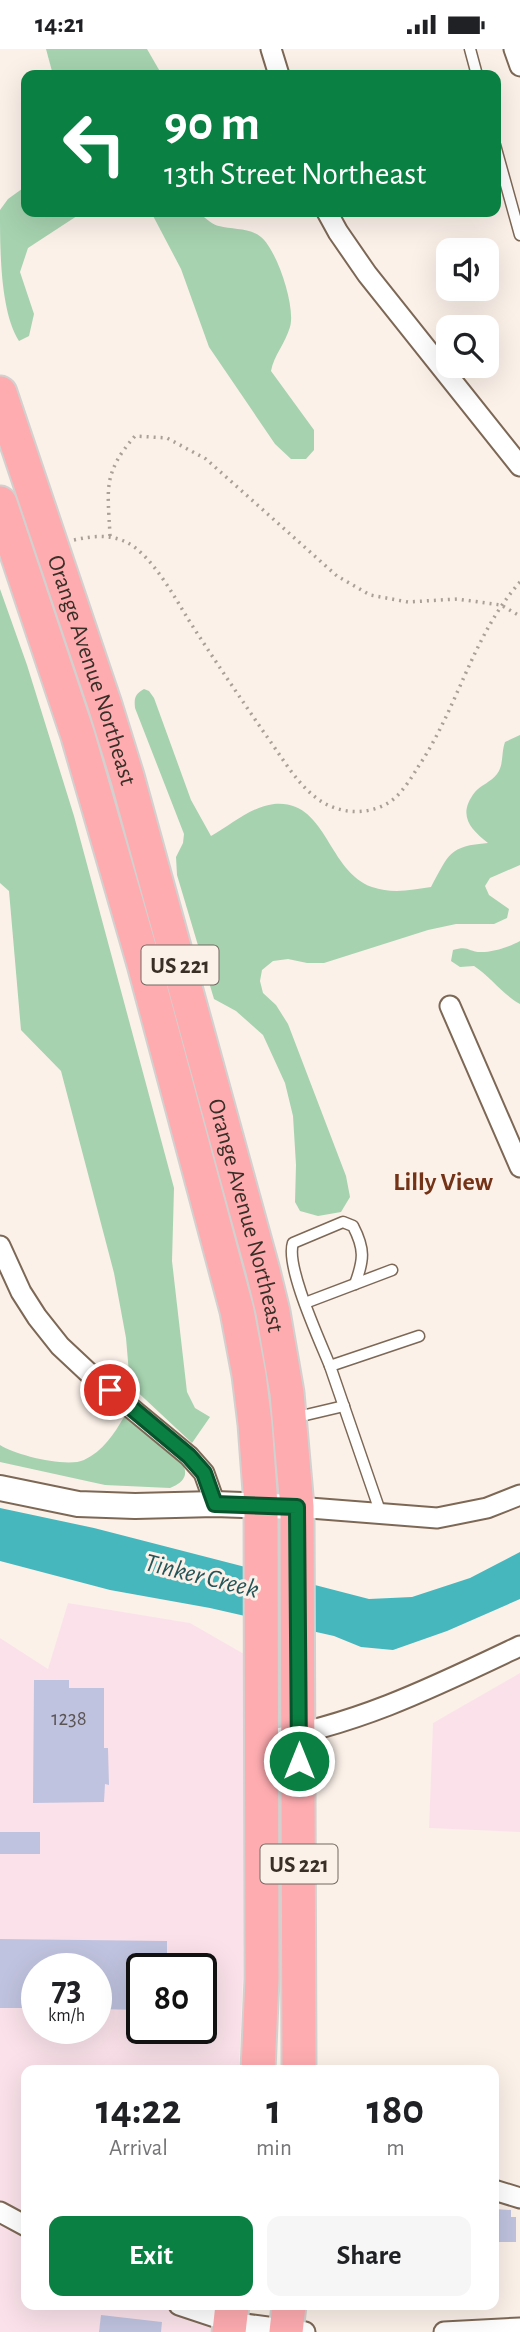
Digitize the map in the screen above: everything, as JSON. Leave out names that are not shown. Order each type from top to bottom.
[{"type":"highway","name":"Orange Avenue Northeast","points":[[0,393],[78,736],[160,959],[273,1311],[289,1419],[297,1507],[299,2065]]},
{"type":"highway","name":"Orange Avenue Northeast","points":[[0,503],[36,553]]},
{"type":"highway","name":"Orange Avenue Northeast","points":[[160,959],[237,1311],[255,1424],[261,1505],[262,1979],[258,2065]]},
{"type":"street","points":[[271,49],[277,70]]},
{"type":"street","points":[[514,49],[520,66]]},
{"type":"street","points":[[330,217],[367,274],[520,465]]},
{"type":"street","points":[[450,1006],[520,1167]]},
{"type":"street","points":[[0,1246],[21,1292],[60,1346],[189,1456],[204,1473],[215,1504]]},
{"type":"street","points":[[0,1488],[78,1504],[261,1505],[437,1518],[487,1508],[520,1495]]},
{"type":"street","points":[[260,1741],[299,1735],[385,1709],[520,1646]]},
{"type":"street","points":[[499,2192],[520,2198]]},
{"type":"street","points":[[0,2212],[21,2223]]},
{"type":"street","points":[[196,2310],[230,2320],[292,2325]]},
{"type":"street","points":[[444,2332],[520,2328]]},
{"type":"lane","points":[[470,49],[476,70]]},
{"type":"lane","points":[[501,167],[520,235]]},
{"type":"lane","points":[[355,1284],[360,1271],[362,1244],[353,1226],[343,1222],[293,1243],[290,1252],[305,1303],[330,1366],[381,1514]]},
{"type":"lane","points":[[305,1303],[392,1270]]},
{"type":"lane","points":[[330,1366],[419,1336]]},
{"type":"lane","points":[[289,1419],[344,1406]]},
{"type":"path","points":[[110,536],[107,486],[118,456],[135,436],[167,439],[206,460],[337,576],[370,595],[408,602],[457,599],[501,605],[520,616]]},
{"type":"path","points":[[36,553],[76,540],[110,536],[127,542],[141,552],[167,586],[283,761],[313,796],[329,806],[350,811],[369,811],[382,806],[402,791],[435,741],[477,648],[501,605],[520,582]]},
{"type":"shaded area","points":[[68,1603],[190,1623],[244,1654],[243,1978],[239,2065],[21,2065],[21,2310],[212,2310],[210,2332],[0,2332],[0,1638],[48,1669]]},
{"type":"shaded area","points":[[520,1673],[520,1832],[429,1828],[433,1723]]},
{"type":"green space","points":[[46,49],[147,49],[159,70],[52,70]]},
{"type":"green space","points":[[21,190],[21,217],[75,217],[28,248],[20,272],[34,314],[29,336],[19,341],[8,313],[1,261],[0,210],[8,199]]},
{"type":"green space","points":[[154,217],[204,217],[224,227],[251,232],[267,244],[284,279],[291,318],[288,333],[271,371],[314,430],[314,450],[306,459],[291,459],[275,444],[209,347],[181,269]]},
{"type":"green space","points":[[0,589],[27,665],[74,816],[174,1188],[172,1261],[187,1392],[195,1408],[210,1417],[192,1443],[130,1385],[126,1338],[114,1273],[61,1071],[21,1030],[9,891],[0,883]]},
{"type":"green space","points":[[144,689],[154,698],[191,800],[211,836],[257,809],[274,804],[292,805],[316,824],[345,867],[357,879],[372,887],[387,890],[431,887],[452,854],[465,847],[488,843],[471,827],[466,815],[467,808],[475,792],[497,774],[502,763],[505,742],[520,735],[520,865],[490,878],[485,886],[489,895],[509,909],[507,918],[494,924],[456,924],[428,930],[324,963],[288,959],[273,961],[262,970],[260,981],[263,993],[276,1005],[288,1024],[346,1176],[350,1197],[341,1212],[318,1216],[300,1211],[295,1202],[293,1116],[285,1083],[263,1035],[236,1011],[214,999],[177,875],[176,857],[184,834],[135,708],[136,697]]},
{"type":"green space","points":[[520,941],[520,1004],[474,966],[460,967],[451,961],[453,950],[462,948],[477,952],[491,951]]},
{"type":"green space","points":[[124,1417],[142,1425],[177,1456],[185,1470],[185,1477],[180,1483],[170,1488],[105,1485],[0,1462],[0,1445],[41,1459],[66,1462],[84,1460],[102,1447]]},
{"type":"water","name":"Tinker Creek","points":[[0,1508],[94,1528],[369,1599],[412,1597],[470,1578],[520,1552],[520,1599],[447,1631],[393,1650],[361,1647],[334,1636],[210,1608],[110,1590],[0,1561]]},
{"type":"building","points":[[34,1680],[69,1680],[69,1688],[104,1688],[104,1748],[108,1748],[109,1785],[105,1784],[104,1802],[33,1803]]},
{"type":"building","points":[[0,1832],[40,1832],[40,1854],[0,1854]]},
{"type":"building","points":[[0,1939],[167,1941],[167,1953],[126,1953],[126,2010],[112,2009],[112,1953],[21,1953],[21,2008],[0,2008]]},
{"type":"building","points":[[499,2209],[511,2210],[511,2217],[516,2217],[516,2242],[499,2242]]},
{"type":"building","points":[[101,2315],[162,2322],[161,2332],[99,2332]]},
{"type":"district","name":"Lilly View","points":[[443,1181]]},
{"type":"route","points":[[110,1390],[189,1456],[204,1473],[215,1504],[297,1507],[299,1761]]}]
